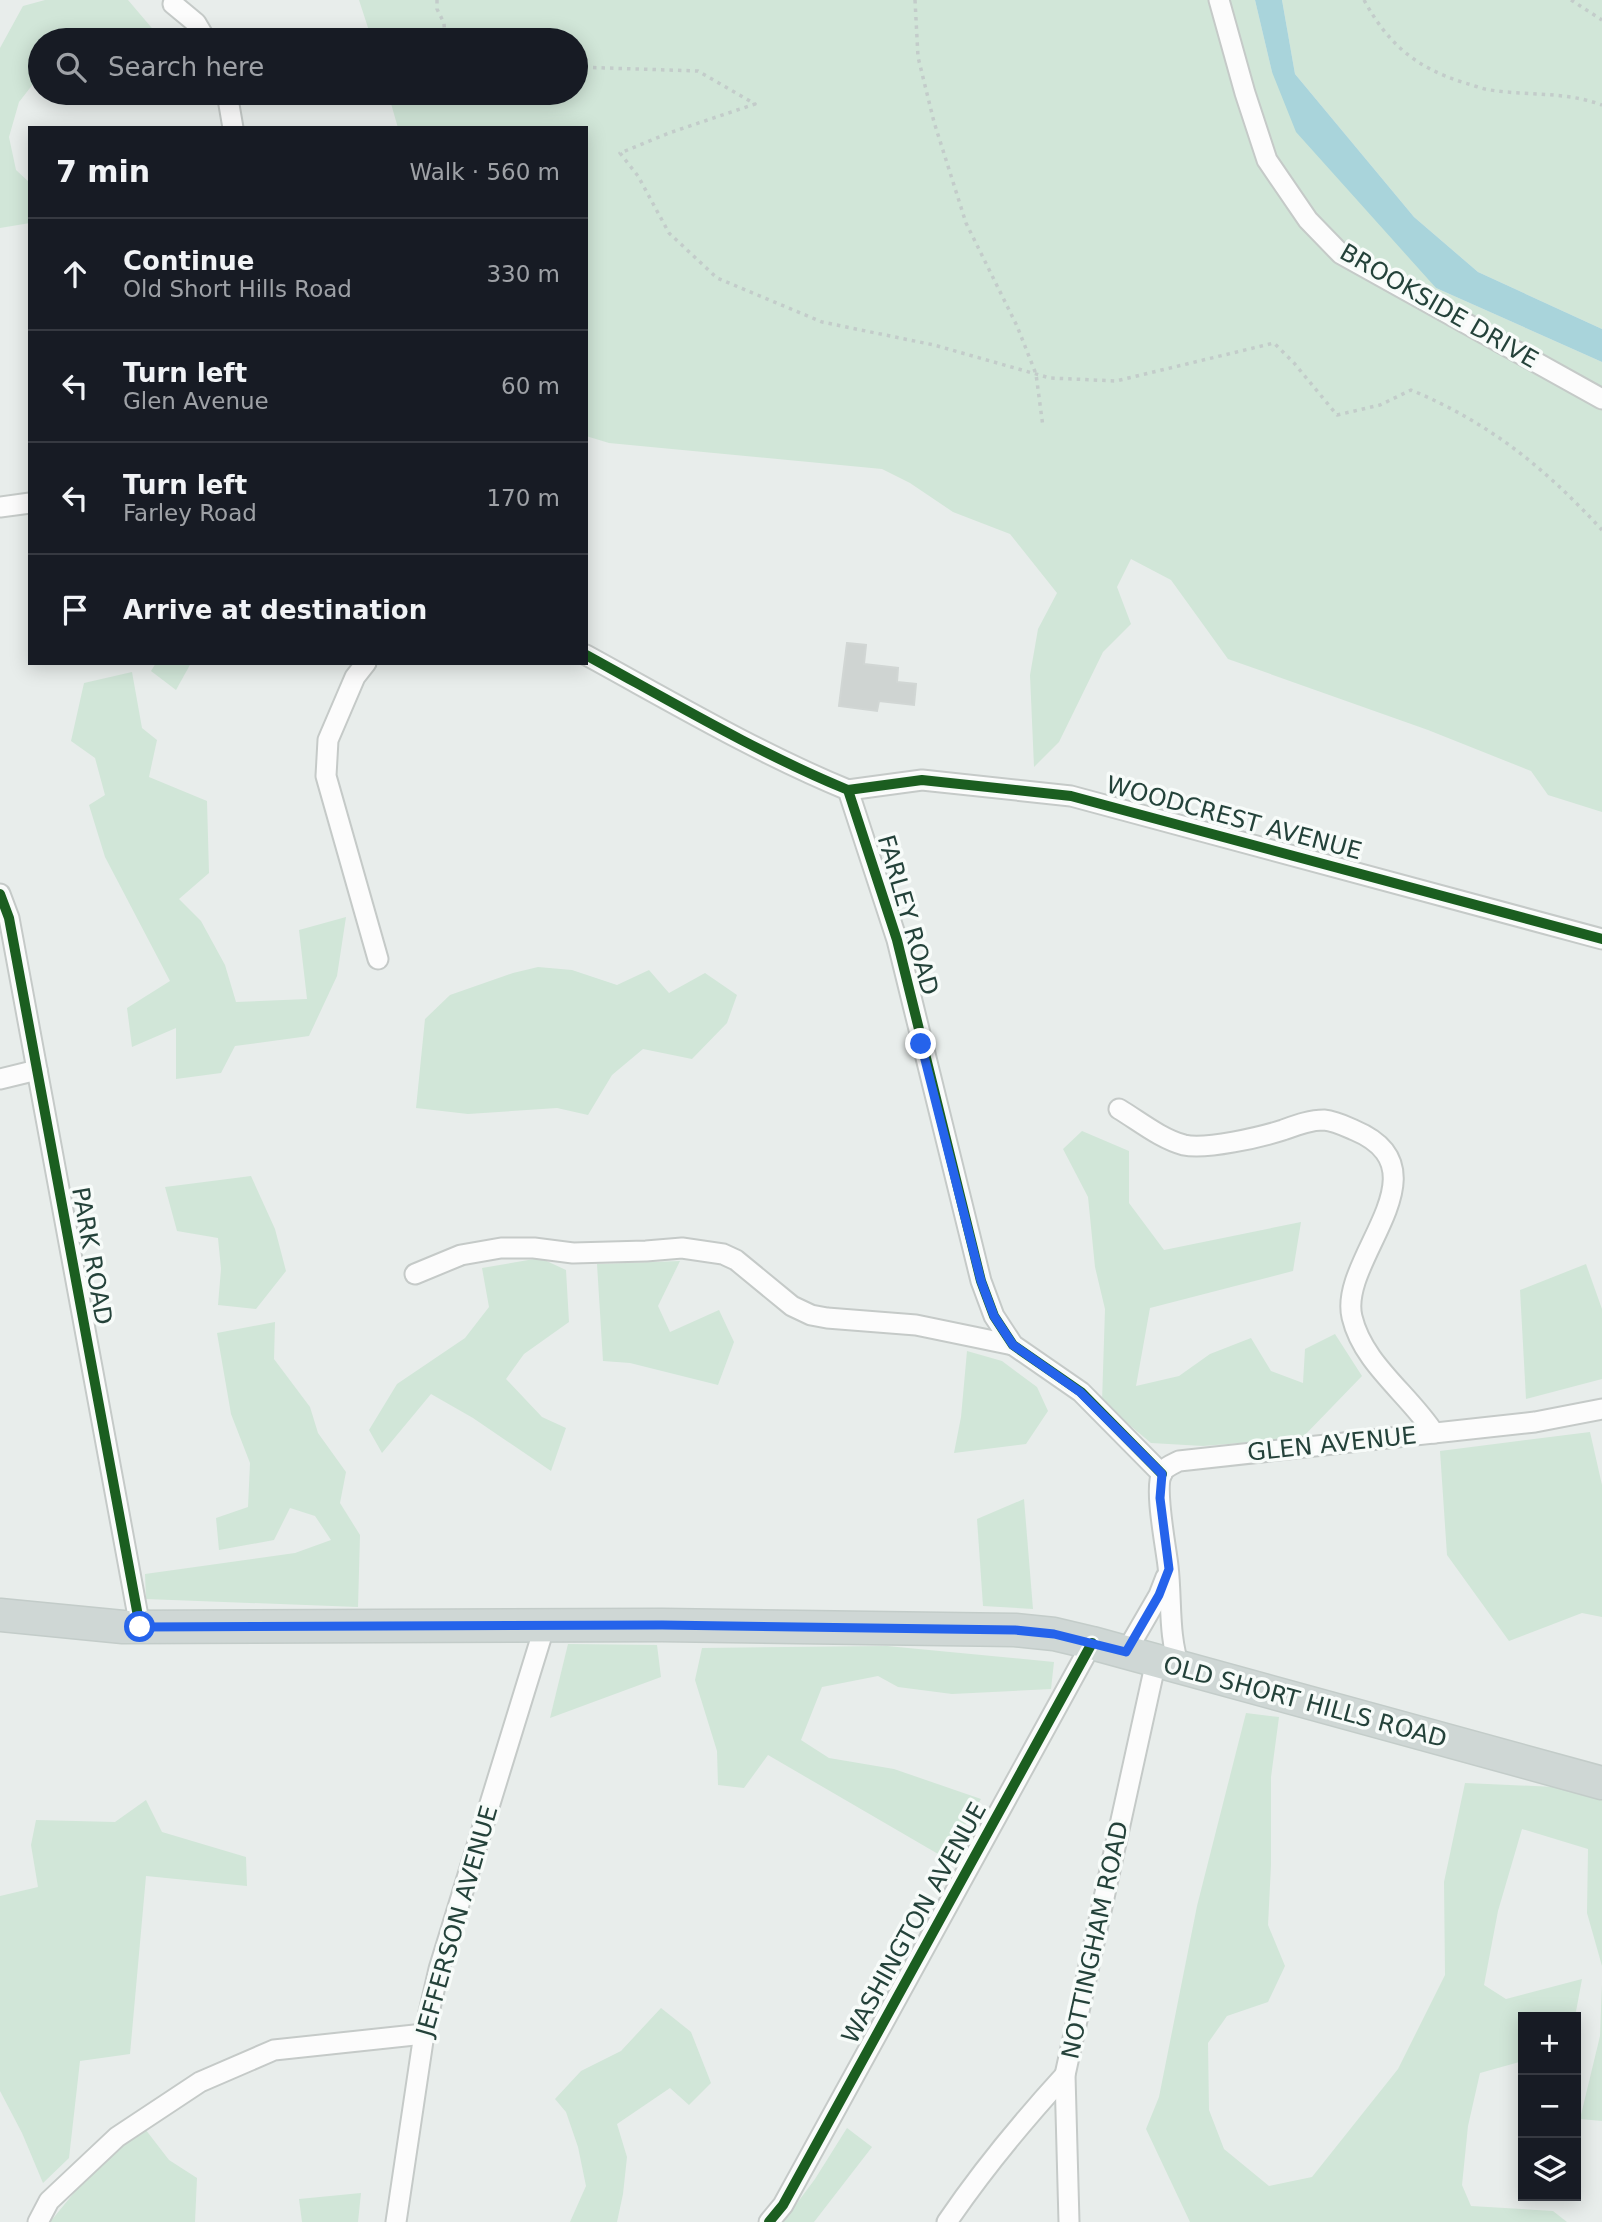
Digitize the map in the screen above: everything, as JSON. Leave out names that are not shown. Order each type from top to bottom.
[{"type":"main road","name":"OLD SHORT HILLS ROAD","points":[[0,1615],[140,1627],[662,1625],[1015,1630],[1054,1634],[1602,1783]]},
{"type":"street","name":"BROOKSIDE DRIVE","points":[[1219,0],[1267,160],[1308,220],[1341,254],[1602,399]]},
{"type":"street","points":[[173,4],[199,28]]},
{"type":"street","points":[[229,105],[233,126]]},
{"type":"street","points":[[0,507],[28,503]]},
{"type":"street","points":[[588,657],[693,714],[848,790]]},
{"type":"street","points":[[364,665],[355,677],[328,740],[326,776],[378,959]]},
{"type":"street","name":"WOODCREST AVENUE","points":[[848,790],[922,780],[1071,796],[1602,939]]},
{"type":"street","name":"FARLEY ROAD","points":[[848,790],[897,940],[981,1281],[994,1316],[1013,1345],[1080,1392],[1162,1474]]},
{"type":"street","name":"PARK ROAD","points":[[0,894],[37,1070],[140,1627]]},
{"type":"street","points":[[0,1079],[37,1070]]},
{"type":"street","points":[[1119,1109],[1185,1145],[1214,1144],[1270,1133],[1314,1120],[1328,1120],[1361,1133],[1377,1144],[1387,1156],[1393,1186],[1389,1204],[1352,1291],[1352,1316],[1375,1361],[1422,1415],[1434,1433]]},
{"type":"street","points":[[415,1274],[461,1255],[501,1248],[534,1248],[573,1253],[682,1248],[723,1254],[736,1260],[792,1306],[811,1315],[916,1325],[1013,1345]]},
{"type":"street","name":"GLEN AVENUE","points":[[1162,1474],[1180,1461],[1535,1422],[1602,1409]]},
{"type":"street","points":[[1162,1474],[1160,1498],[1169,1569],[1175,1656],[1168,1665]]},
{"type":"street","points":[[1126,1652],[1159,1595],[1169,1569]]},
{"type":"street","name":"JEFFERSON AVENUE","points":[[396,2222],[424,2034],[439,1969],[545,1625]]},
{"type":"street","name":"WASHINGTON AVENUE","points":[[769,2222],[790,2193],[1092,1643]]},
{"type":"street","name":"NOTTINGHAM ROAD","points":[[1069,2222],[1065,2075],[1168,1665]]},
{"type":"street","points":[[38,2222],[49,2202],[117,2137],[200,2082],[274,2050],[424,2034]]},
{"type":"street","points":[[947,2222],[1004,2143],[1065,2075]]},
{"type":"path","points":[[437,0],[437,9],[444,28]]},
{"type":"path","points":[[915,0],[918,57],[953,184],[966,223],[1017,326],[1036,374],[1042,427]]},
{"type":"path","points":[[1364,0],[1393,43],[1416,62],[1443,76],[1489,90],[1553,93],[1602,105]]},
{"type":"path","points":[[1571,0],[1602,20]]},
{"type":"path","points":[[588,67],[698,71],[755,104],[668,133],[620,153],[638,176],[668,233],[717,278],[822,322],[934,345],[1050,378],[1116,381],[1274,343],[1337,415],[1380,405],[1411,390],[1444,404],[1494,434],[1539,466],[1602,530]]},
{"type":"green space","points":[[45,0],[128,0],[152,28],[28,28],[28,90],[19,102],[9,137],[16,170],[28,181],[28,223],[0,228],[0,48],[23,6]]},
{"type":"green space","points":[[359,0],[1255,0],[1272,72],[1436,288],[1602,362],[1602,812],[1548,795],[1531,771],[1428,730],[1228,659],[1171,580],[1131,559],[1117,587],[1131,624],[1103,652],[1059,742],[1034,767],[1030,675],[1038,629],[1057,593],[1010,534],[953,512],[910,483],[882,469],[609,443],[588,437],[588,126],[397,126],[391,105],[588,105],[588,28],[368,28]]},
{"type":"green space","points":[[1282,0],[1602,0],[1602,329],[1478,272],[1414,217],[1295,74]]},
{"type":"green space","points":[[155,665],[190,665],[176,690],[151,671]]},
{"type":"green space","points":[[132,672],[142,728],[157,740],[149,777],[207,801],[209,873],[179,899],[201,921],[225,965],[236,1002],[307,999],[299,930],[346,917],[337,976],[309,1036],[235,1046],[221,1073],[176,1079],[176,1028],[132,1047],[127,1008],[170,981],[105,857],[89,805],[105,795],[95,758],[71,741],[84,683]]},
{"type":"green space","points":[[538,967],[572,970],[617,985],[649,970],[669,993],[705,973],[737,995],[727,1023],[692,1059],[643,1049],[612,1075],[588,1115],[557,1108],[468,1114],[416,1108],[425,1019],[450,995]]},
{"type":"green space","points":[[1082,1131],[1129,1151],[1129,1203],[1164,1250],[1301,1222],[1293,1271],[1150,1308],[1136,1386],[1179,1376],[1210,1354],[1251,1338],[1271,1371],[1303,1383],[1305,1349],[1335,1334],[1362,1376],[1302,1438],[1203,1446],[1151,1443],[1102,1402],[1105,1309],[1095,1267],[1088,1197],[1063,1149]]},
{"type":"green space","points":[[251,1176],[275,1229],[286,1271],[256,1309],[218,1305],[221,1269],[218,1238],[177,1231],[165,1187]]},
{"type":"green space","points":[[540,1258],[566,1270],[569,1322],[524,1354],[506,1379],[542,1417],[566,1428],[551,1471],[473,1418],[431,1394],[382,1453],[369,1430],[397,1384],[465,1338],[489,1307],[482,1268]]},
{"type":"green space","points":[[680,1261],[658,1306],[670,1332],[719,1310],[734,1342],[718,1385],[630,1363],[603,1361],[597,1264]]},
{"type":"green space","points":[[1586,1264],[1602,1309],[1602,1379],[1526,1399],[1520,1290]]},
{"type":"green space","points":[[275,1322],[274,1359],[310,1407],[318,1433],[346,1472],[340,1503],[360,1535],[358,1607],[146,1599],[145,1574],[295,1553],[331,1540],[315,1516],[290,1508],[274,1540],[219,1550],[216,1518],[248,1507],[250,1463],[231,1414],[217,1333]]},
{"type":"green space","points":[[967,1351],[1002,1361],[1037,1387],[1048,1411],[1026,1444],[954,1453],[961,1417]]},
{"type":"green space","points":[[1590,1432],[1602,1485],[1602,1617],[1582,1613],[1509,1641],[1447,1555],[1440,1451]]},
{"type":"green space","points":[[1024,1499],[1033,1609],[983,1606],[977,1519]]},
{"type":"green space","points":[[568,1644],[657,1645],[661,1677],[550,1718]]},
{"type":"green space","points":[[887,1646],[1054,1662],[1051,1689],[952,1694],[898,1687],[878,1676],[822,1687],[801,1740],[829,1758],[894,1769],[981,1799],[945,1858],[768,1755],[744,1788],[718,1785],[717,1751],[695,1680],[702,1648]]},
{"type":"green space","points":[[1246,1713],[1279,1717],[1271,1777],[1268,1925],[1285,1966],[1268,2002],[1227,2016],[1208,2043],[1209,2110],[1224,2149],[1269,2186],[1312,2177],[1398,2069],[1445,1975],[1444,1882],[1465,1783],[1555,1787],[1602,1798],[1602,1966],[1587,1913],[1588,1849],[1522,1829],[1498,1911],[1484,1985],[1506,1999],[1582,1979],[1576,2012],[1518,2012],[1518,2062],[1480,2073],[1468,2126],[1462,2185],[1471,2206],[1553,2211],[1567,2222],[1190,2222],[1146,2129],[1159,2097],[1197,1906]]},
{"type":"green space","points":[[146,1800],[162,1832],[246,1857],[247,1886],[146,1876],[130,2054],[80,2061],[69,2158],[43,2183],[22,2133],[0,2091],[0,1896],[38,1887],[31,1845],[36,1820],[115,1822]]},
{"type":"green space","points":[[1602,1984],[1602,2121],[1581,2119],[1581,2115],[1600,2036]]},
{"type":"green space","points":[[661,2008],[691,2032],[711,2083],[689,2105],[670,2088],[617,2124],[627,2157],[617,2222],[570,2222],[586,2186],[578,2147],[566,2112],[555,2099],[581,2071],[621,2051]]},
{"type":"green space","points":[[142,2125],[169,2160],[197,2178],[195,2222],[50,2222],[87,2177]]},
{"type":"green space","points":[[847,2128],[872,2147],[814,2222],[783,2222],[815,2179]]},
{"type":"green space","points":[[361,2193],[358,2222],[302,2222],[299,2199]]},
{"type":"water","points":[[1255,0],[1282,0],[1295,74],[1414,217],[1478,272],[1602,329],[1602,362],[1436,288],[1296,132],[1272,72]]},
{"type":"building","points":[[847,643],[866,645],[864,664],[898,668],[897,682],[916,684],[914,705],[879,701],[877,711],[839,706]]},
{"type":"cycle path","points":[[588,656],[748,743],[848,790],[897,940],[981,1281],[994,1316],[1013,1345],[1081,1392],[1162,1474]]},
{"type":"cycle path","points":[[848,790],[922,780],[1071,796],[1602,939]]},
{"type":"cycle path","points":[[0,894],[9,918],[140,1627]]},
{"type":"cycle path","points":[[769,2222],[783,2205],[1092,1643]]},
{"type":"route","points":[[140,1627],[662,1625],[1015,1630],[1054,1634],[1126,1652],[1159,1595],[1169,1569],[1160,1498],[1162,1474],[1080,1392],[1013,1345],[994,1316],[981,1281],[921,1044]]}]
